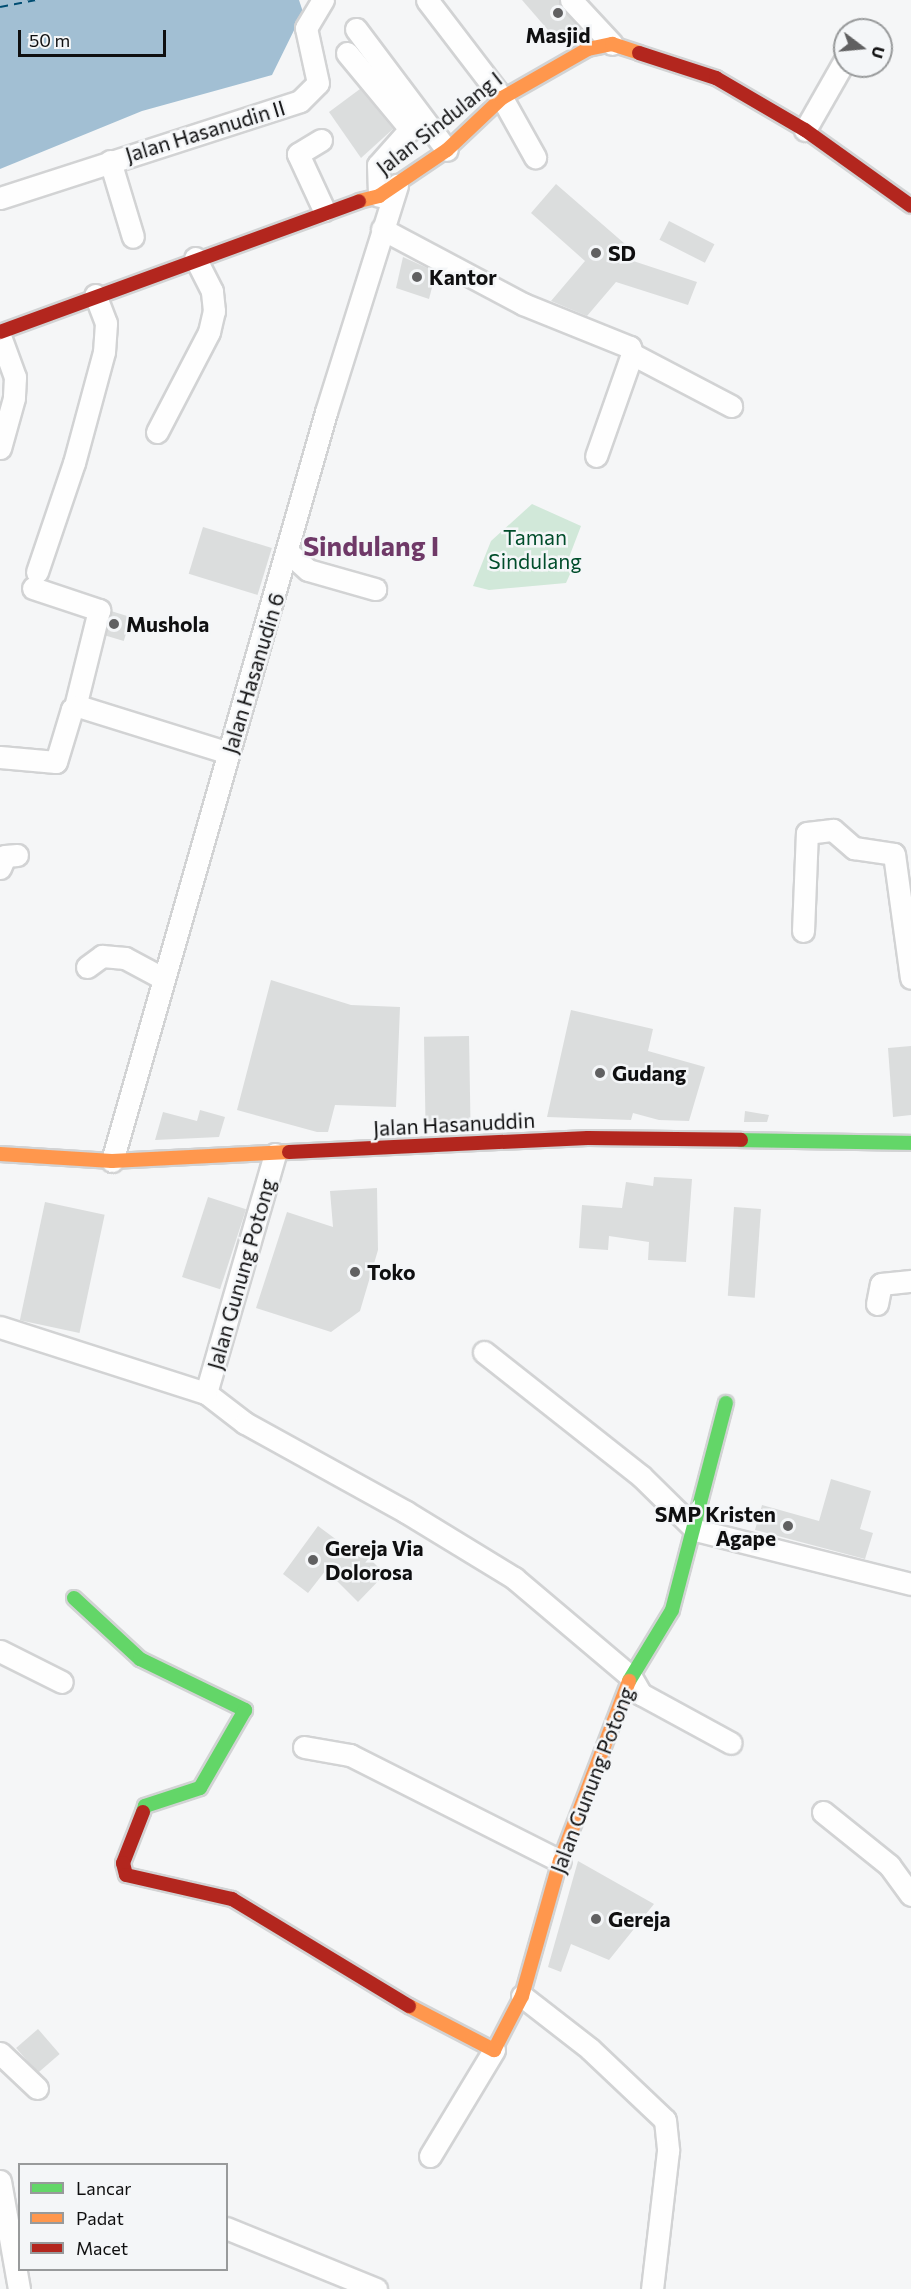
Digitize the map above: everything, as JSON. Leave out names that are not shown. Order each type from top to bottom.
[{"type":"main road","name":"Jalan Sindulang I","points":[[0,334],[95,295],[324,210],[379,196],[447,150],[502,98],[580,53],[612,44]]},
{"type":"main road","points":[[612,44],[716,78],[805,130],[911,206]]},
{"type":"main road","name":"Jalan Hasanuddin","points":[[0,1154],[112,1161],[588,1138],[911,1143]]},
{"type":"main road","points":[[631,1677],[664,1628],[696,1530],[726,1403]]},
{"type":"main road","points":[[74,1598],[146,1662],[245,1710],[200,1788],[145,1806],[123,1863],[126,1875],[232,1899],[434,2016],[453,2032],[494,2050]]},
{"type":"main road","name":"Jalan Gunung Potong","points":[[494,2050],[522,1996],[560,1861],[631,1677]]},
{"type":"street","name":"Jalan Hasanudin II","points":[[0,198],[309,95],[318,74],[306,28],[323,0]]},
{"type":"street","points":[[427,0],[502,98],[535,157]]},
{"type":"street","points":[[571,0],[612,44]]},
{"type":"street","points":[[356,28],[447,150]]},
{"type":"street","points":[[347,53],[410,129],[378,165],[379,196]]},
{"type":"street","points":[[805,130],[835,78]]},
{"type":"street","points":[[321,140],[298,154],[324,210]]},
{"type":"street","points":[[110,161],[133,237]]},
{"type":"street","name":"Jalan Hasanudin 6","points":[[112,1161],[382,229],[397,185]]},
{"type":"street","points":[[382,229],[523,304],[579,329],[613,337],[632,354],[731,406]]},
{"type":"street","points":[[157,432],[209,332],[214,311],[212,291],[195,258]]},
{"type":"street","points":[[0,757],[57,762],[75,707],[99,610],[35,580],[74,463],[104,352],[106,323],[95,295]]},
{"type":"street","points":[[0,334],[15,377],[14,398],[0,448]]},
{"type":"street","points":[[596,456],[632,354]]},
{"type":"street","points":[[289,554],[308,570],[375,589]]},
{"type":"street","points":[[75,707],[229,753]]},
{"type":"street","points":[[804,931],[807,833],[833,830],[854,848],[894,854],[911,978]]},
{"type":"street","points":[[0,868],[5,856],[17,855]]},
{"type":"street","points":[[87,967],[102,956],[125,958],[164,979]]},
{"type":"street","name":"Jalan Gunung Potong","points":[[207,1394],[275,1154]]},
{"type":"street","points":[[877,1304],[881,1284],[911,1281]]},
{"type":"street","name":"Jalan Gunung Potong","points":[[0,1327],[207,1394],[244,1423],[406,1512],[514,1578],[631,1677]]},
{"type":"street","points":[[484,1352],[641,1476],[696,1530],[911,1584]]},
{"type":"street","points":[[0,1651],[62,1682]]},
{"type":"street","points":[[631,1677],[641,1694],[731,1743]]},
{"type":"street","points":[[304,1747],[350,1755],[560,1861]]},
{"type":"street","points":[[823,1812],[889,1865],[911,1895]]},
{"type":"street","points":[[522,1996],[590,2049],[665,2120],[668,2151],[652,2289]]},
{"type":"street","points":[[430,2156],[494,2050]]},
{"type":"street","points":[[0,2053],[37,2088]]},
{"type":"street","points":[[18,2180],[0,2180],[19,2289]]},
{"type":"street","points":[[228,2229],[376,2289]]},
{"type":"green space","name":"Taman Sindulang","points":[[532,504],[581,526],[568,560],[575,563],[566,583],[489,590],[473,586],[491,541]]},
{"type":"water","points":[[0,0],[299,0],[303,12],[272,75],[142,111],[0,169]]},
{"type":"building","name":"Masjid","points":[[522,0],[559,0],[584,32],[561,45]]},
{"type":"building","points":[[360,89],[393,129],[361,158],[329,112]]},
{"type":"building","name":"SD","points":[[556,184],[625,244],[615,255],[697,282],[688,305],[616,282],[587,316],[551,301],[585,261],[531,213]]},
{"type":"building","points":[[669,221],[714,244],[705,263],[659,240]]},
{"type":"building","name":"Kantor","points":[[403,257],[436,272],[429,299],[396,288]]},
{"type":"building","points":[[203,527],[272,548],[258,595],[189,574]]},
{"type":"building","name":"Mushola","points":[[111,611],[131,617],[124,641],[104,635]]},
{"type":"building","points":[[271,980],[351,1005],[400,1007],[396,1107],[335,1105],[328,1132],[317,1132],[237,1110]]},
{"type":"building","name":"Gudang","points":[[571,1010],[653,1029],[648,1051],[705,1067],[689,1121],[659,1120],[633,1113],[631,1120],[547,1117]]},
{"type":"building","points":[[469,1036],[470,1121],[425,1122],[424,1037]]},
{"type":"building","points":[[911,1046],[911,1115],[893,1117],[888,1048]]},
{"type":"building","points":[[200,1110],[225,1117],[219,1137],[155,1140],[163,1112],[197,1121]]},
{"type":"building","points":[[745,1111],[769,1115],[767,1122],[744,1122]]},
{"type":"building","points":[[654,1177],[692,1179],[686,1262],[648,1260],[649,1242],[609,1236],[608,1250],[579,1248],[582,1205],[622,1208],[626,1182],[653,1186]]},
{"type":"building","name":"Toko","points":[[377,1188],[378,1250],[360,1311],[331,1332],[256,1308],[287,1212],[333,1227],[330,1191]]},
{"type":"building","points":[[208,1197],[246,1209],[220,1289],[182,1277]]},
{"type":"building","points":[[45,1202],[105,1215],[80,1333],[20,1320]]},
{"type":"building","points":[[734,1207],[761,1209],[755,1298],[728,1296]]},
{"type":"building","points":[[831,1479],[871,1491],[860,1529],[873,1533],[865,1559],[755,1530],[762,1505],[819,1521]]},
{"type":"building","points":[[318,1526],[361,1558],[365,1554],[385,1574],[358,1602],[326,1570],[308,1593],[283,1574]]},
{"type":"building","name":"Gereja","points":[[578,1861],[654,1904],[609,1960],[571,1944],[561,1972],[548,1967]]},
{"type":"building","points":[[38,2029],[60,2054],[38,2073],[16,2048]]},
{"type":"ferry route","points":[[0,7],[37,0]]},
{"type":"traffic: fast","points":[[741,1140],[911,1143]]},
{"type":"traffic: fast","points":[[629,1681],[672,1610],[726,1403]]},
{"type":"traffic: fast","points":[[74,1598],[140,1659],[245,1710],[200,1788],[145,1806],[143,1812]]},
{"type":"traffic: slow","points":[[359,201],[379,196],[447,150],[502,98],[588,49],[612,44],[639,53]]},
{"type":"traffic: slow","points":[[0,1154],[112,1161],[289,1152]]},
{"type":"traffic: slow","points":[[409,2006],[494,2050],[522,1996],[560,1861],[629,1681]]},
{"type":"traffic: jam","points":[[639,53],[716,78],[805,130],[911,206]]},
{"type":"traffic: jam","points":[[0,332],[359,201]]},
{"type":"traffic: jam","points":[[289,1152],[588,1138],[741,1140]]},
{"type":"traffic: jam","points":[[143,1812],[123,1863],[126,1875],[232,1899],[409,2006]]},
{"type":"place","name":"Masjid","points":[[558,13]]},
{"type":"place","name":"SD","points":[[596,253]]},
{"type":"place","name":"Kantor","points":[[417,277]]},
{"type":"place","name":"Mushola","points":[[114,624]]},
{"type":"place","name":"Gudang","points":[[600,1073]]},
{"type":"place","name":"Toko","points":[[355,1272]]},
{"type":"place","name":"SMP Kristen Agape","points":[[788,1526]]},
{"type":"place","name":"Gereja Via Dolorosa","points":[[313,1560]]},
{"type":"place","name":"Gereja","points":[[596,1919]]},
{"type":"district","name":"Sindulang I","points":[[371,546]]}]
